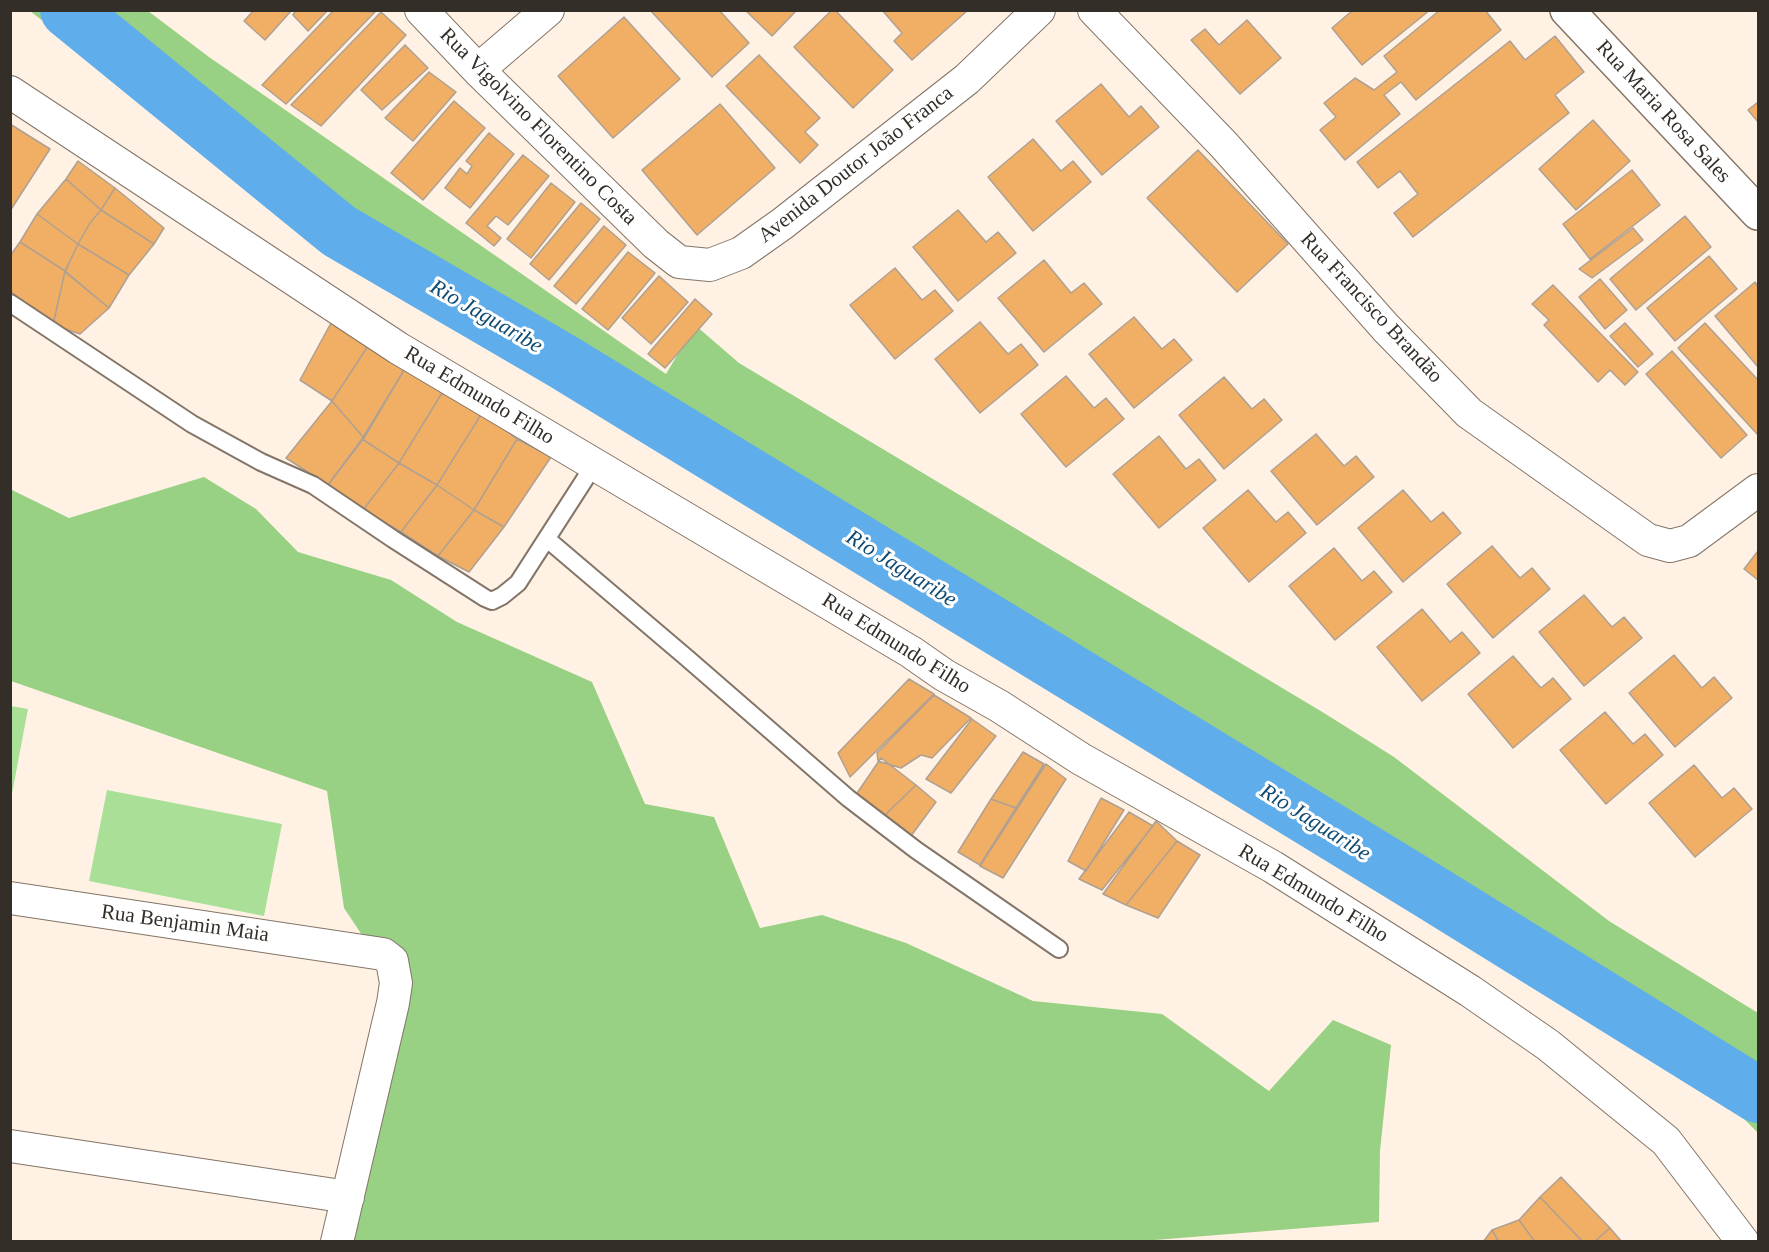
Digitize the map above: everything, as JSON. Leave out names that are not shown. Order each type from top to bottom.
[{"type":"main road","name":"Rua Maria Rosa Sales","points":[[1567,10],[1758,213]]},
{"type":"street","name":"Rua Vigolvino Florentino Costa","points":[[421,10],[478,70],[656,244]]},
{"type":"street","points":[[478,70],[548,10]]},
{"type":"street","name":"Avenida Doutor João Franca","points":[[656,244],[679,262],[710,264],[741,253],[782,224],[967,79],[1039,10]]},
{"type":"street","name":"Rua Francisco Brandão","points":[[1094,10],[1224,145],[1386,328],[1469,412],[1648,540],[1670,546],[1689,541],[1758,490]]},
{"type":"street","name":"Rua Edmundo Filho","points":[[10,92],[398,348],[901,646],[1081,759],[1273,867],[1470,991],[1548,1045],[1666,1141],[1743,1242]]},
{"type":"street","name":"Rua Benjamin Maia","points":[[10,898],[360,950],[387,957],[392,961],[396,983],[393,1004],[348,1197]]},
{"type":"street","points":[[10,1146],[348,1197],[337,1242]]},
{"type":"lane","points":[[10,303],[192,424],[261,462],[313,486],[492,601],[502,597],[519,583],[594,465]]},
{"type":"lane","points":[[547,539],[848,798],[916,850],[1059,949]]},
{"type":"green space","points":[[30,11],[148,11],[209,57],[666,374],[695,325],[739,363],[1394,757],[1609,921],[1758,1013],[1758,1133],[1724,1099],[1297,823],[276,202]]},
{"type":"green space","points":[[204,477],[256,509],[298,552],[391,580],[457,622],[592,682],[645,804],[714,817],[760,928],[822,915],[906,943],[1033,1001],[1162,1014],[1269,1091],[1333,1020],[1391,1045],[1380,1151],[1379,1222],[1130,1242],[347,1241],[386,971],[344,908],[327,791],[11,681],[10,489],[69,518]]},
{"type":"green space","points":[[10,706],[28,709],[11,799]]},
{"type":"green space","points":[[107,790],[282,824],[264,916],[89,881]]},
{"type":"building","points":[[254,10],[292,10],[265,40],[244,21]]},
{"type":"building","points":[[296,10],[328,10],[308,31],[293,15]]},
{"type":"building","points":[[334,10],[375,12],[286,104],[262,85]]},
{"type":"building","points":[[650,10],[719,10],[749,43],[712,77]]},
{"type":"building","points":[[745,10],[797,10],[772,36]]},
{"type":"building","points":[[832,10],[835,10],[893,70],[853,108],[794,47]]},
{"type":"building","points":[[882,10],[968,10],[912,60],[894,41],[902,33]]},
{"type":"building","points":[[1353,10],[1430,10],[1362,65],[1332,28]]},
{"type":"building","points":[[1440,10],[1485,10],[1501,30],[1416,100],[1401,82],[1384,95],[1400,114],[1345,160],[1320,130],[1336,117],[1324,103],[1355,78],[1374,90],[1397,72],[1384,56]]},
{"type":"building","points":[[381,12],[406,35],[321,126],[291,105]]},
{"type":"building","points":[[624,17],[680,79],[613,138],[558,76]]},
{"type":"building","points":[[1247,20],[1281,58],[1240,94],[1191,40],[1205,29],[1219,45]]},
{"type":"building","points":[[1555,36],[1584,72],[1555,95],[1569,113],[1413,237],[1394,213],[1418,194],[1400,171],[1378,188],[1357,162],[1510,41],[1525,60]]},
{"type":"building","points":[[405,45],[428,68],[382,110],[361,90]]},
{"type":"building","points":[[759,55],[820,118],[805,132],[818,145],[800,163],[726,86]]},
{"type":"building","points":[[429,72],[456,92],[413,141],[385,118]]},
{"type":"building","points":[[1101,84],[1129,117],[1141,106],[1159,127],[1102,175],[1056,121]]},
{"type":"building","points":[[454,101],[485,128],[423,200],[391,173]]},
{"type":"building","points":[[1758,102],[1758,122],[1748,110]]},
{"type":"building","points":[[720,104],[775,168],[697,235],[642,170]]},
{"type":"building","points":[[1593,120],[1630,161],[1576,210],[1539,169]]},
{"type":"building","points":[[10,124],[50,149],[10,211]]},
{"type":"building","points":[[489,133],[514,154],[470,208],[445,188],[460,168],[467,174],[472,166],[466,161]]},
{"type":"building","points":[[1033,139],[1061,171],[1073,161],[1091,182],[1033,231],[988,177]]},
{"type":"building","points":[[1198,150],[1288,244],[1237,292],[1147,198]]},
{"type":"building","points":[[523,155],[549,176],[508,225],[496,216],[487,226],[501,238],[494,246],[466,223]]},
{"type":"building","points":[[78,161],[115,188],[101,210],[66,179]]},
{"type":"building","points":[[1632,170],[1660,205],[1590,259],[1563,224]]},
{"type":"building","points":[[66,179],[101,210],[90,223],[78,244],[37,214]]},
{"type":"building","points":[[551,183],[575,202],[531,258],[507,239]]},
{"type":"building","points":[[115,188],[164,228],[154,244],[101,210]]},
{"type":"building","points":[[581,203],[600,219],[549,280],[530,264]]},
{"type":"building","points":[[101,210],[154,244],[129,275],[78,244],[90,223]]},
{"type":"building","points":[[958,210],[986,242],[998,232],[1016,253],[958,301],[913,247]]},
{"type":"building","points":[[37,214],[78,244],[65,271],[20,242]]},
{"type":"building","points":[[1685,216],[1711,247],[1636,310],[1610,279]]},
{"type":"building","points":[[604,226],[626,245],[576,304],[554,286]]},
{"type":"building","points":[[1633,228],[1643,240],[1592,278],[1579,269]]},
{"type":"building","points":[[20,242],[65,271],[53,325],[10,291],[10,256]]},
{"type":"building","points":[[78,244],[129,275],[109,308],[65,272]]},
{"type":"building","points":[[628,252],[655,273],[608,330],[582,309]]},
{"type":"building","points":[[1709,256],[1737,289],[1675,341],[1647,308]]},
{"type":"building","points":[[1044,260],[1071,293],[1084,283],[1102,304],[1044,352],[998,298]]},
{"type":"building","points":[[895,268],[922,300],[935,290],[953,311],[895,359],[850,305]]},
{"type":"building","points":[[65,271],[109,308],[80,334],[53,325]]},
{"type":"building","points":[[659,276],[688,302],[651,344],[622,318]]},
{"type":"building","points":[[1600,279],[1627,310],[1605,329],[1579,297]]},
{"type":"building","points":[[1755,282],[1758,287],[1758,367],[1715,316]]},
{"type":"building","points":[[1553,285],[1638,372],[1625,385],[1610,370],[1598,382],[1544,325],[1549,320],[1532,304]]},
{"type":"building","points":[[695,299],[712,314],[665,368],[648,354]]},
{"type":"building","points":[[1134,317],[1162,349],[1174,339],[1192,360],[1134,408],[1089,354]]},
{"type":"building","points":[[980,322],[1008,354],[1021,344],[1038,365],[980,413],[935,359]]},
{"type":"building","points":[[331,323],[368,346],[332,401],[300,380]]},
{"type":"building","points":[[1625,323],[1653,354],[1638,367],[1610,336]]},
{"type":"building","points":[[1705,323],[1758,380],[1758,435],[1678,348]]},
{"type":"building","points":[[368,346],[404,370],[364,438],[332,401]]},
{"type":"building","points":[[1672,351],[1747,435],[1721,458],[1646,374]]},
{"type":"building","points":[[406,367],[442,393],[399,463],[362,439]]},
{"type":"building","points":[[1066,376],[1094,408],[1106,398],[1124,419],[1066,467],[1021,414]]},
{"type":"building","points":[[1224,377],[1252,409],[1264,399],[1282,420],[1224,469],[1179,415]]},
{"type":"building","points":[[442,393],[482,413],[437,485],[399,463]]},
{"type":"building","points":[[332,401],[364,438],[328,485],[286,458]]},
{"type":"building","points":[[482,413],[517,439],[474,510],[437,485]]},
{"type":"building","points":[[1316,434],[1344,466],[1356,456],[1374,477],[1317,525],[1271,471]]},
{"type":"building","points":[[1159,436],[1186,469],[1199,459],[1216,480],[1159,528],[1113,474]]},
{"type":"building","points":[[362,439],[399,463],[363,510],[327,486]]},
{"type":"building","points":[[517,439],[551,457],[504,527],[474,510]]},
{"type":"building","points":[[399,463],[437,485],[401,532],[363,510]]},
{"type":"building","points":[[437,485],[474,510],[438,556],[401,532]]},
{"type":"building","points":[[1248,490],[1276,522],[1288,512],[1306,533],[1249,582],[1203,528]]},
{"type":"building","points":[[1403,490],[1431,522],[1443,512],[1461,533],[1403,582],[1358,528]]},
{"type":"building","points":[[474,510],[504,527],[469,572],[438,556]]},
{"type":"building","points":[[1492,546],[1520,578],[1532,568],[1550,589],[1493,638],[1447,584]]},
{"type":"building","points":[[1334,548],[1362,581],[1374,571],[1392,592],[1335,640],[1289,586]]},
{"type":"building","points":[[1758,551],[1758,580],[1744,569]]},
{"type":"building","points":[[1584,595],[1612,627],[1624,617],[1642,638],[1584,686],[1539,632]]},
{"type":"building","points":[[1422,609],[1450,642],[1462,632],[1480,653],[1422,701],[1377,647]]},
{"type":"building","points":[[1674,655],[1702,688],[1714,677],[1732,698],[1675,747],[1629,693]]},
{"type":"building","points":[[1513,656],[1541,688],[1553,678],[1571,699],[1513,748],[1468,694]]},
{"type":"building","points":[[909,679],[934,694],[850,777],[838,753]]},
{"type":"building","points":[[934,695],[971,718],[932,758],[921,755],[901,768],[878,761],[877,753]]},
{"type":"building","points":[[1605,712],[1633,744],[1645,734],[1663,755],[1606,804],[1560,750]]},
{"type":"building","points":[[972,719],[996,736],[951,793],[926,779]]},
{"type":"building","points":[[1023,752],[1044,764],[1016,808],[991,799]]},
{"type":"building","points":[[881,758],[916,785],[883,817],[853,799]]},
{"type":"building","points":[[1046,764],[1066,779],[1003,878],[980,866]]},
{"type":"building","points":[[1694,765],[1722,798],[1734,788],[1752,809],[1695,857],[1649,803]]},
{"type":"building","points":[[916,785],[936,802],[911,836],[883,817]]},
{"type":"building","points":[[1101,798],[1124,810],[1086,871],[1068,861]]},
{"type":"building","points":[[991,799],[1016,808],[980,865],[958,852]]},
{"type":"building","points":[[1129,812],[1153,826],[1102,890],[1079,879]]},
{"type":"building","points":[[1156,821],[1177,841],[1126,905],[1103,894]]},
{"type":"building","points":[[1177,841],[1200,855],[1158,918],[1126,905]]},
{"type":"building","points":[[1561,1177],[1610,1228],[1594,1242],[1583,1242],[1540,1197]]},
{"type":"building","points":[[1540,1197],[1583,1242],[1535,1242],[1519,1220]]},
{"type":"building","points":[[1519,1220],[1535,1242],[1499,1242],[1492,1230]]},
{"type":"building","points":[[1610,1228],[1622,1242],[1594,1242]]},
{"type":"building","points":[[1492,1230],[1499,1242],[1483,1242]]},
{"type":"waterway","name":"Rio Jaguaribe","points":[[68,10],[339,231],[562,361],[1758,1095]]}]
